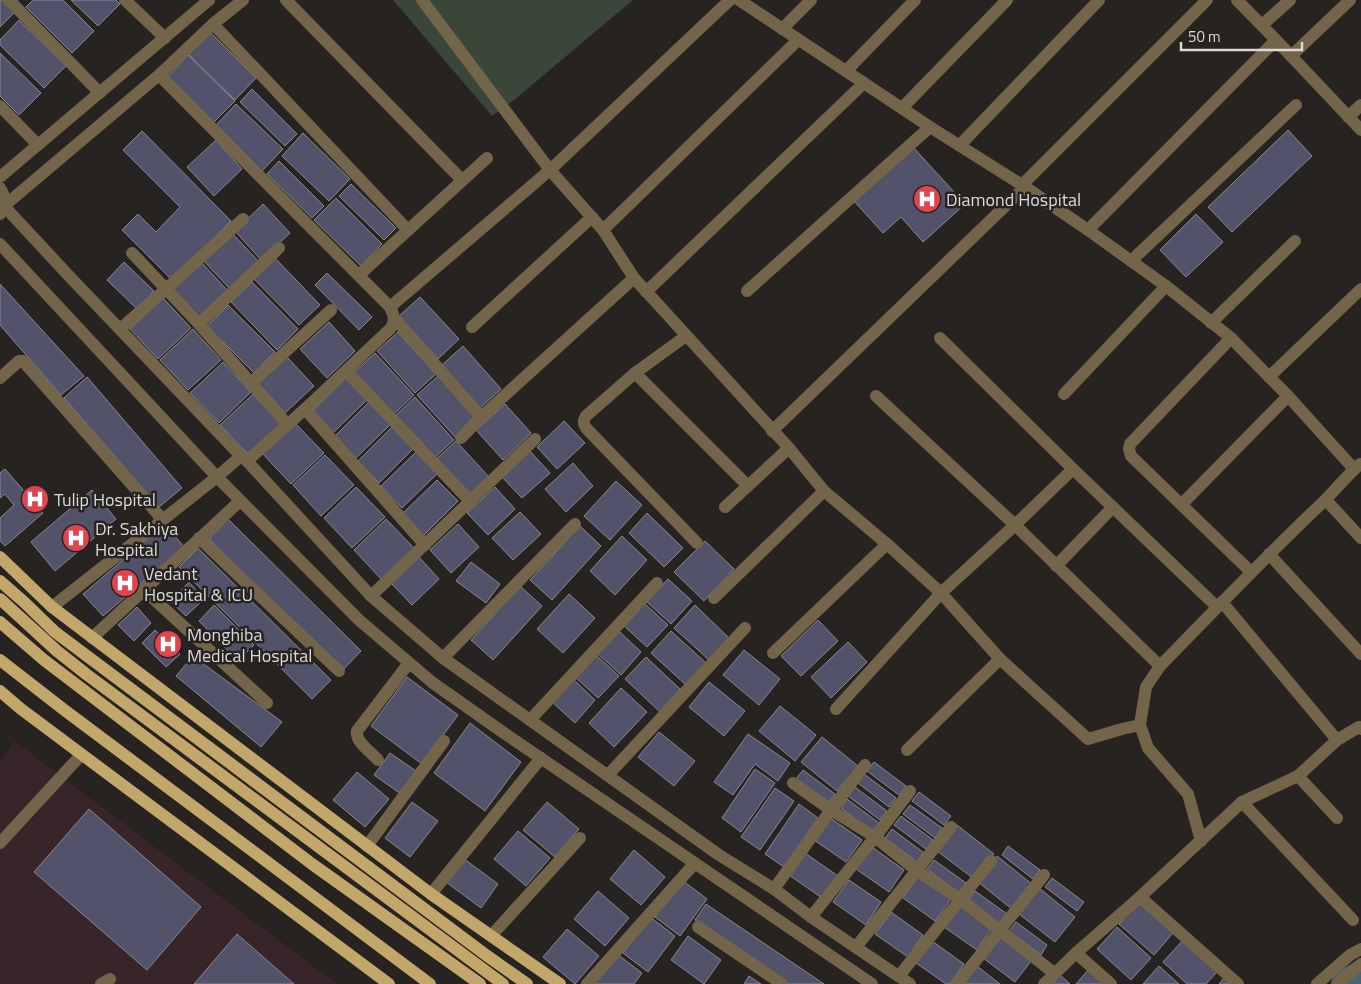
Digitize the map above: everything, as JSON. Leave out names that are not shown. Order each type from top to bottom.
[{"type":"main road","points":[[0,557],[52,607],[92,638],[431,894],[560,984]]},
{"type":"main road","points":[[0,580],[55,632],[527,984]]},
{"type":"main road","points":[[0,599],[57,651],[86,674],[502,984]]},
{"type":"main road","points":[[0,622],[44,660],[312,864],[480,984]]},
{"type":"main road","points":[[0,660],[430,984]]},
{"type":"main road","points":[[0,691],[21,709],[389,984]]},
{"type":"street","points":[[9,0],[100,93]]},
{"type":"street","points":[[125,0],[165,38]]},
{"type":"street","points":[[0,177],[209,0]]},
{"type":"street","points":[[2,210],[159,75],[213,24],[243,0]]},
{"type":"street","points":[[286,0],[462,180]]},
{"type":"street","points":[[422,0],[550,170],[603,230],[634,278],[789,448],[824,491],[941,593],[1000,658],[1088,740],[1140,725]]},
{"type":"street","points":[[52,607],[217,477],[288,425],[390,329],[392,313],[550,170],[730,0]]},
{"type":"street","points":[[738,0],[930,127],[1024,186],[1166,286],[1230,338],[1358,466],[1160,666],[1146,687],[1140,725],[1148,748],[1188,794],[1201,841]]},
{"type":"street","points":[[782,29],[811,0]]},
{"type":"street","points":[[846,71],[915,0]]},
{"type":"street","points":[[902,108],[1007,0]]},
{"type":"street","points":[[960,145],[1099,0]]},
{"type":"street","points":[[772,431],[1024,186],[1207,0]]},
{"type":"street","points":[[1237,0],[1361,130]]},
{"type":"street","points":[[1262,25],[1290,0]]},
{"type":"street","points":[[1291,56],[1350,0]]},
{"type":"street","points":[[213,24],[408,230]]},
{"type":"street","points":[[603,230],[798,40]]},
{"type":"street","points":[[1088,230],[1276,40]]},
{"type":"street","points":[[159,75],[359,275],[482,417]]},
{"type":"street","points":[[646,292],[864,83]]},
{"type":"street","points":[[1131,261],[1296,105]]},
{"type":"street","points":[[1348,117],[1361,105]]},
{"type":"street","points":[[0,106],[38,145]]},
{"type":"street","points":[[747,291],[930,127]]},
{"type":"street","points":[[359,275],[487,158]]},
{"type":"street","points":[[0,188],[4,194],[2,210]]},
{"type":"street","points":[[2,210],[120,329],[371,596],[443,658],[719,855],[774,889],[811,917],[910,984]]},
{"type":"street","points":[[472,327],[592,216]]},
{"type":"street","points":[[120,329],[243,219]]},
{"type":"street","points":[[1211,323],[1295,241]]},
{"type":"street","points":[[0,244],[217,477],[359,620],[409,663],[433,683],[541,758],[872,984]]},
{"type":"street","points":[[199,324],[279,248]]},
{"type":"street","points":[[132,254],[199,324],[288,425]]},
{"type":"street","points":[[461,438],[634,278]]},
{"type":"street","points":[[1064,394],[1166,286]]},
{"type":"street","points":[[1269,377],[1361,289]]},
{"type":"street","points":[[251,383],[331,310]]},
{"type":"street","points":[[686,336],[635,373],[586,416],[583,424],[697,543]]},
{"type":"street","points":[[940,338],[1073,469],[1220,605],[1337,740]]},
{"type":"street","points":[[1230,338],[1130,444],[1129,449],[1131,456],[1251,572]]},
{"type":"street","points":[[0,378],[19,361],[23,361],[163,520]]},
{"type":"street","points":[[346,371],[471,502]]},
{"type":"street","points":[[635,373],[748,486]]},
{"type":"street","points":[[876,396],[1015,525],[1160,666]]},
{"type":"street","points":[[1182,504],[1288,396]]},
{"type":"street","points":[[305,409],[424,545]]},
{"type":"street","points":[[371,596],[535,439]]},
{"type":"street","points":[[725,507],[789,448]]},
{"type":"street","points":[[836,709],[941,593],[1073,469]]},
{"type":"street","points":[[714,598],[824,491]]},
{"type":"street","points":[[92,638],[240,500]]},
{"type":"street","points":[[1326,500],[1361,538]]},
{"type":"street","points":[[1056,566],[1114,507]]},
{"type":"street","points":[[443,658],[575,524]]},
{"type":"street","points":[[199,538],[339,671]]},
{"type":"street","points":[[773,653],[887,544]]},
{"type":"street","points":[[1269,554],[1361,654]]},
{"type":"street","points":[[530,720],[657,583]]},
{"type":"street","points":[[144,590],[266,703]]},
{"type":"street","points":[[608,775],[745,628]]},
{"type":"street","points":[[907,750],[1000,658]]},
{"type":"street","points":[[378,760],[358,740],[356,734],[409,663]]},
{"type":"street","points":[[1044,984],[1242,802],[1298,776],[1337,740],[1359,727],[1361,729]]},
{"type":"street","points":[[367,846],[444,741]]},
{"type":"street","points":[[0,843],[81,754]]},
{"type":"street","points":[[431,894],[541,758]]},
{"type":"street","points":[[774,889],[865,765]]},
{"type":"street","points":[[1298,776],[1337,818]]},
{"type":"street","points":[[793,783],[831,810],[875,837],[916,870],[960,899],[1001,930],[1054,973]]},
{"type":"street","points":[[811,917],[910,791]]},
{"type":"street","points":[[1242,802],[1353,920]]},
{"type":"street","points":[[856,947],[951,827]]},
{"type":"street","points":[[491,936],[580,838]]},
{"type":"street","points":[[899,976],[991,861]]},
{"type":"street","points":[[587,984],[695,863]]},
{"type":"street","points":[[956,984],[1044,875]]},
{"type":"street","points":[[1140,897],[1238,984]]},
{"type":"street","points":[[698,927],[782,984]]},
{"type":"street","points":[[1317,984],[1350,955],[1361,948]]},
{"type":"street","points":[[1076,953],[1111,984]]},
{"type":"street","points":[[1338,984],[1361,964]]},
{"type":"shaded area","points":[[14,741],[337,984],[0,984],[0,763]]},
{"type":"green space","points":[[393,0],[633,0],[514,100],[492,116]]},
{"type":"building","points":[[0,0],[4,0],[16,11],[0,27]]},
{"type":"building","points":[[33,0],[63,0],[94,31],[72,53],[26,7]]},
{"type":"building","points":[[71,0],[116,0],[120,4],[98,26]]},
{"type":"building","points":[[19,20],[66,66],[44,88],[0,45],[0,40]]},
{"type":"building","points":[[210,32],[256,78],[235,100],[188,54]]},
{"type":"building","points":[[0,53],[41,93],[19,115],[0,96]]},
{"type":"building","points":[[188,55],[235,101],[213,123],[167,77]]},
{"type":"building","points":[[252,89],[297,134],[285,146],[240,102]]},
{"type":"building","points":[[236,104],[283,149],[262,171],[215,126]]},
{"type":"building","points":[[1288,130],[1312,156],[1232,232],[1208,207]]},
{"type":"building","points":[[142,131],[231,221],[172,280],[122,230],[138,214],[156,232],[180,207],[123,150]]},
{"type":"building","points":[[303,133],[350,179],[329,201],[282,156]]},
{"type":"building","points":[[216,140],[242,169],[214,196],[187,167]]},
{"type":"building","points":[[912,146],[965,204],[923,242],[901,217],[883,233],[853,200]]},
{"type":"building","points":[[279,161],[324,206],[312,218],[267,174]]},
{"type":"building","points":[[351,184],[396,228],[384,240],[339,196]]},
{"type":"building","points":[[336,198],[382,244],[361,266],[314,220]]},
{"type":"building","points":[[263,204],[290,233],[261,260],[235,231]]},
{"type":"building","points":[[1196,214],[1223,242],[1186,277],[1160,250]]},
{"type":"building","points":[[232,233],[259,262],[230,289],[203,260]]},
{"type":"building","points":[[274,257],[320,305],[299,325],[253,278]]},
{"type":"building","points":[[124,262],[154,291],[137,309],[107,280]]},
{"type":"building","points":[[201,262],[228,291],[199,318],[172,289]]},
{"type":"building","points":[[327,273],[372,317],[359,330],[315,285]]},
{"type":"building","points":[[252,282],[298,329],[277,350],[231,302]]},
{"type":"building","points":[[0,284],[84,376],[61,395],[0,325]]},
{"type":"building","points":[[420,297],[459,339],[438,359],[399,316]]},
{"type":"building","points":[[163,298],[191,328],[158,359],[130,329]]},
{"type":"building","points":[[228,305],[275,352],[254,373],[207,326]]},
{"type":"building","points":[[329,322],[355,351],[327,378],[300,349]]},
{"type":"building","points":[[193,329],[221,360],[188,390],[160,360]]},
{"type":"building","points":[[398,332],[436,374],[415,393],[377,351]]},
{"type":"building","points":[[463,346],[501,389],[480,408],[442,365]]},
{"type":"building","points":[[375,353],[414,395],[393,415],[354,372]]},
{"type":"building","points":[[287,357],[314,386],[285,413],[258,383]]},
{"type":"building","points":[[223,362],[251,392],[219,423],[190,393]]},
{"type":"building","points":[[438,376],[476,419],[456,438],[417,395]]},
{"type":"building","points":[[87,377],[182,488],[159,507],[64,398]]},
{"type":"building","points":[[347,377],[368,399],[333,433],[312,411]]},
{"type":"building","points":[[253,394],[281,424],[249,455],[220,425]]},
{"type":"building","points":[[415,397],[454,440],[433,459],[395,416]]},
{"type":"building","points":[[370,401],[392,423],[356,458],[335,436]]},
{"type":"building","points":[[505,404],[531,433],[503,460],[476,430]]},
{"type":"building","points":[[564,421],[585,443],[557,469],[537,447]]},
{"type":"building","points":[[295,423],[324,453],[291,484],[263,454]]},
{"type":"building","points":[[393,426],[414,448],[379,483],[358,461]]},
{"type":"building","points":[[456,441],[489,477],[469,496],[435,460]]},
{"type":"building","points":[[529,450],[550,473],[522,498],[501,476]]},
{"type":"building","points":[[416,452],[437,474],[402,508],[381,486]]},
{"type":"building","points":[[325,455],[354,485],[321,516],[293,485]]},
{"type":"building","points":[[573,463],[593,486],[566,512],[545,489]]},
{"type":"building","points":[[5,469],[43,513],[5,546],[0,541],[0,518],[14,505],[5,494],[0,498],[0,473]]},
{"type":"building","points":[[437,480],[458,501],[423,536],[402,514]]},
{"type":"building","points":[[616,481],[642,505],[610,540],[584,516]]},
{"type":"building","points":[[356,487],[385,517],[352,548],[324,518]]},
{"type":"building","points":[[495,487],[515,509],[488,535],[467,513]]},
{"type":"building","points":[[92,490],[116,519],[55,571],[31,542]]},
{"type":"building","points":[[520,512],[541,534],[513,560],[492,538]]},
{"type":"building","points":[[647,513],[683,548],[664,567],[629,533]]},
{"type":"building","points":[[228,519],[361,651],[342,671],[209,539]]},
{"type":"building","points":[[386,519],[415,549],[382,580],[354,550]]},
{"type":"building","points":[[165,524],[184,547],[103,616],[83,594]]},
{"type":"building","points":[[458,524],[479,547],[451,573],[430,550]]},
{"type":"building","points":[[580,526],[601,546],[552,600],[530,580]]},
{"type":"building","points":[[622,536],[647,560],[615,595],[590,571]]},
{"type":"building","points":[[705,541],[734,569],[704,601],[674,572]]},
{"type":"building","points":[[198,548],[331,680],[312,699],[179,567]]},
{"type":"building","points":[[419,557],[439,579],[412,605],[391,583]]},
{"type":"building","points":[[471,562],[500,584],[486,603],[456,581]]},
{"type":"building","points":[[668,579],[692,601],[671,624],[647,602]]},
{"type":"building","points":[[189,582],[204,599],[186,616],[170,601]]},
{"type":"building","points":[[520,586],[542,606],[493,660],[471,640]]},
{"type":"building","points":[[569,594],[595,618],[563,653],[537,629]]},
{"type":"building","points":[[644,603],[668,625],[647,647],[623,625]]},
{"type":"building","points":[[214,605],[254,645],[238,661],[199,621]]},
{"type":"building","points":[[695,605],[729,638],[709,660],[674,628]]},
{"type":"building","points":[[137,607],[151,623],[134,641],[118,625]]},
{"type":"building","points":[[818,620],[838,641],[801,676],[781,656]]},
{"type":"building","points":[[155,630],[180,654],[166,667],[142,643]]},
{"type":"building","points":[[618,630],[641,652],[621,675],[597,653]]},
{"type":"building","points":[[671,631],[706,663],[686,685],[651,653]]},
{"type":"building","points":[[848,642],[867,662],[831,698],[811,677]]},
{"type":"building","points":[[744,650],[780,679],[759,705],[723,675]]},
{"type":"building","points":[[595,654],[619,676],[598,698],[574,676]]},
{"type":"building","points":[[193,656],[282,722],[261,747],[176,676]]},
{"type":"building","points":[[646,657],[680,689],[660,712],[625,679]]},
{"type":"building","points":[[407,677],[458,715],[422,764],[371,726]]},
{"type":"building","points":[[572,678],[595,700],[575,723],[551,701]]},
{"type":"building","points":[[709,682],[745,711],[724,736],[689,707]]},
{"type":"building","points":[[621,688],[647,712],[614,747],[589,723]]},
{"type":"building","points":[[780,706],[816,735],[795,761],[759,731]]},
{"type":"building","points":[[470,723],[521,762],[485,811],[434,773]]},
{"type":"building","points":[[659,732],[695,761],[674,786],[638,757]]},
{"type":"building","points":[[748,734],[790,763],[778,781],[755,764],[733,795],[714,782]]},
{"type":"building","points":[[822,737],[858,766],[837,791],[801,762]]},
{"type":"building","points":[[390,753],[416,771],[401,794],[374,775]]},
{"type":"building","points":[[874,762],[906,786],[899,795],[867,771]]},
{"type":"building","points":[[755,769],[775,783],[741,832],[722,818]]},
{"type":"building","points":[[803,770],[835,794],[828,803],[796,779]]},
{"type":"building","points":[[357,772],[389,799],[365,827],[333,800]]},
{"type":"building","points":[[864,774],[896,798],[889,807],[858,783]]},
{"type":"building","points":[[855,787],[887,811],[880,820],[848,796]]},
{"type":"building","points":[[775,788],[794,801],[760,850],[741,837]]},
{"type":"building","points":[[919,792],[951,816],[944,825],[912,801]]},
{"type":"building","points":[[847,799],[879,823],[872,832],[841,808]]},
{"type":"building","points":[[412,802],[438,821],[410,857],[385,838]]},
{"type":"building","points":[[547,802],[579,829],[555,857],[523,830]]},
{"type":"building","points":[[799,804],[818,818],[784,867],[765,854]]},
{"type":"building","points":[[910,805],[942,828],[935,838],[903,814]]},
{"type":"building","points":[[89,809],[201,907],[147,970],[34,872]]},
{"type":"building","points":[[901,816],[933,840],[926,849],[894,825]]},
{"type":"building","points":[[829,817],[862,840],[846,862],[814,840]]},
{"type":"building","points":[[957,825],[994,854],[974,879],[937,851]]},
{"type":"building","points":[[892,829],[924,853],[917,862],[885,838]]},
{"type":"building","points":[[518,831],[550,858],[526,886],[494,859]]},
{"type":"building","points":[[1008,846],[1040,870],[1033,879],[1002,855]]},
{"type":"building","points":[[872,847],[904,870],[889,892],[856,869]]},
{"type":"building","points":[[634,850],[665,877],[641,905],[610,879]]},
{"type":"building","points":[[805,853],[838,876],[822,898],[789,875]]},
{"type":"building","points":[[997,856],[1033,885],[1013,910],[977,881]]},
{"type":"building","points":[[463,858],[498,884],[481,908],[446,882]]},
{"type":"building","points":[[934,860],[966,883],[959,893],[927,869]]},
{"type":"building","points":[[918,876],[951,899],[935,921],[903,898]]},
{"type":"building","points":[[1052,878],[1084,902],[1077,911],[1045,887]]},
{"type":"building","points":[[682,880],[707,899],[680,936],[655,917]]},
{"type":"building","points":[[849,880],[881,902],[866,925],[833,902]]},
{"type":"building","points":[[1039,888],[1075,917],[1055,942],[1019,914]]},
{"type":"building","points":[[598,891],[629,918],[605,946],[574,919]]},
{"type":"building","points":[[975,891],[1007,914],[1000,924],[968,900]]},
{"type":"building","points":[[1139,902],[1173,933],[1154,955],[1119,924]]},
{"type":"building","points":[[706,904],[824,984],[789,984],[695,920]]},
{"type":"building","points":[[960,905],[992,928],[977,950],[944,927]]},
{"type":"building","points":[[891,912],[923,935],[908,957],[875,934]]},
{"type":"building","points":[[650,917],[675,936],[648,972],[623,953]]},
{"type":"building","points":[[1016,922],[1047,945],[1041,955],[1009,931]]},
{"type":"building","points":[[1117,927],[1151,958],[1131,980],[1097,949]]},
{"type":"building","points":[[567,929],[599,956],[575,984],[543,957]]},
{"type":"building","points":[[237,934],[294,984],[194,984]]},
{"type":"building","points":[[688,936],[721,960],[704,984],[671,960]]},
{"type":"building","points":[[1000,937],[1031,961],[1015,982],[983,958]]},
{"type":"building","points":[[1183,940],[1217,972],[1206,984],[1187,984],[1163,962]]},
{"type":"building","points":[[932,941],[964,964],[950,984],[946,984],[916,963]]},
{"type":"building","points":[[617,954],[642,973],[634,984],[594,984]]},
{"type":"building","points":[[977,966],[1000,984],[963,984]]},
{"type":"building","points":[[1159,966],[1179,984],[1143,984]]},
{"type":"building","points":[[1089,969],[1106,984],[1076,984]]},
{"type":"building","points":[[1058,973],[1070,984],[1049,984]]},
{"type":"building","points":[[749,976],[761,984],[744,984]]},
{"type":"building","points":[[1224,978],[1231,984],[1219,984]]},
{"type":"waterway","points":[[1346,984],[1361,975]]},
{"type":"place","name":"Diamond Hospital","points":[[927,199]]},
{"type":"place","name":"Tulip Hospital","points":[[35,499]]},
{"type":"place","name":"Dr. Sakhiya Hospital","points":[[76,538]]},
{"type":"place","name":"Vedant Hospital & ICU","points":[[125,583]]},
{"type":"place","name":"Monghiba Medical Hospital","points":[[168,644]]}]
